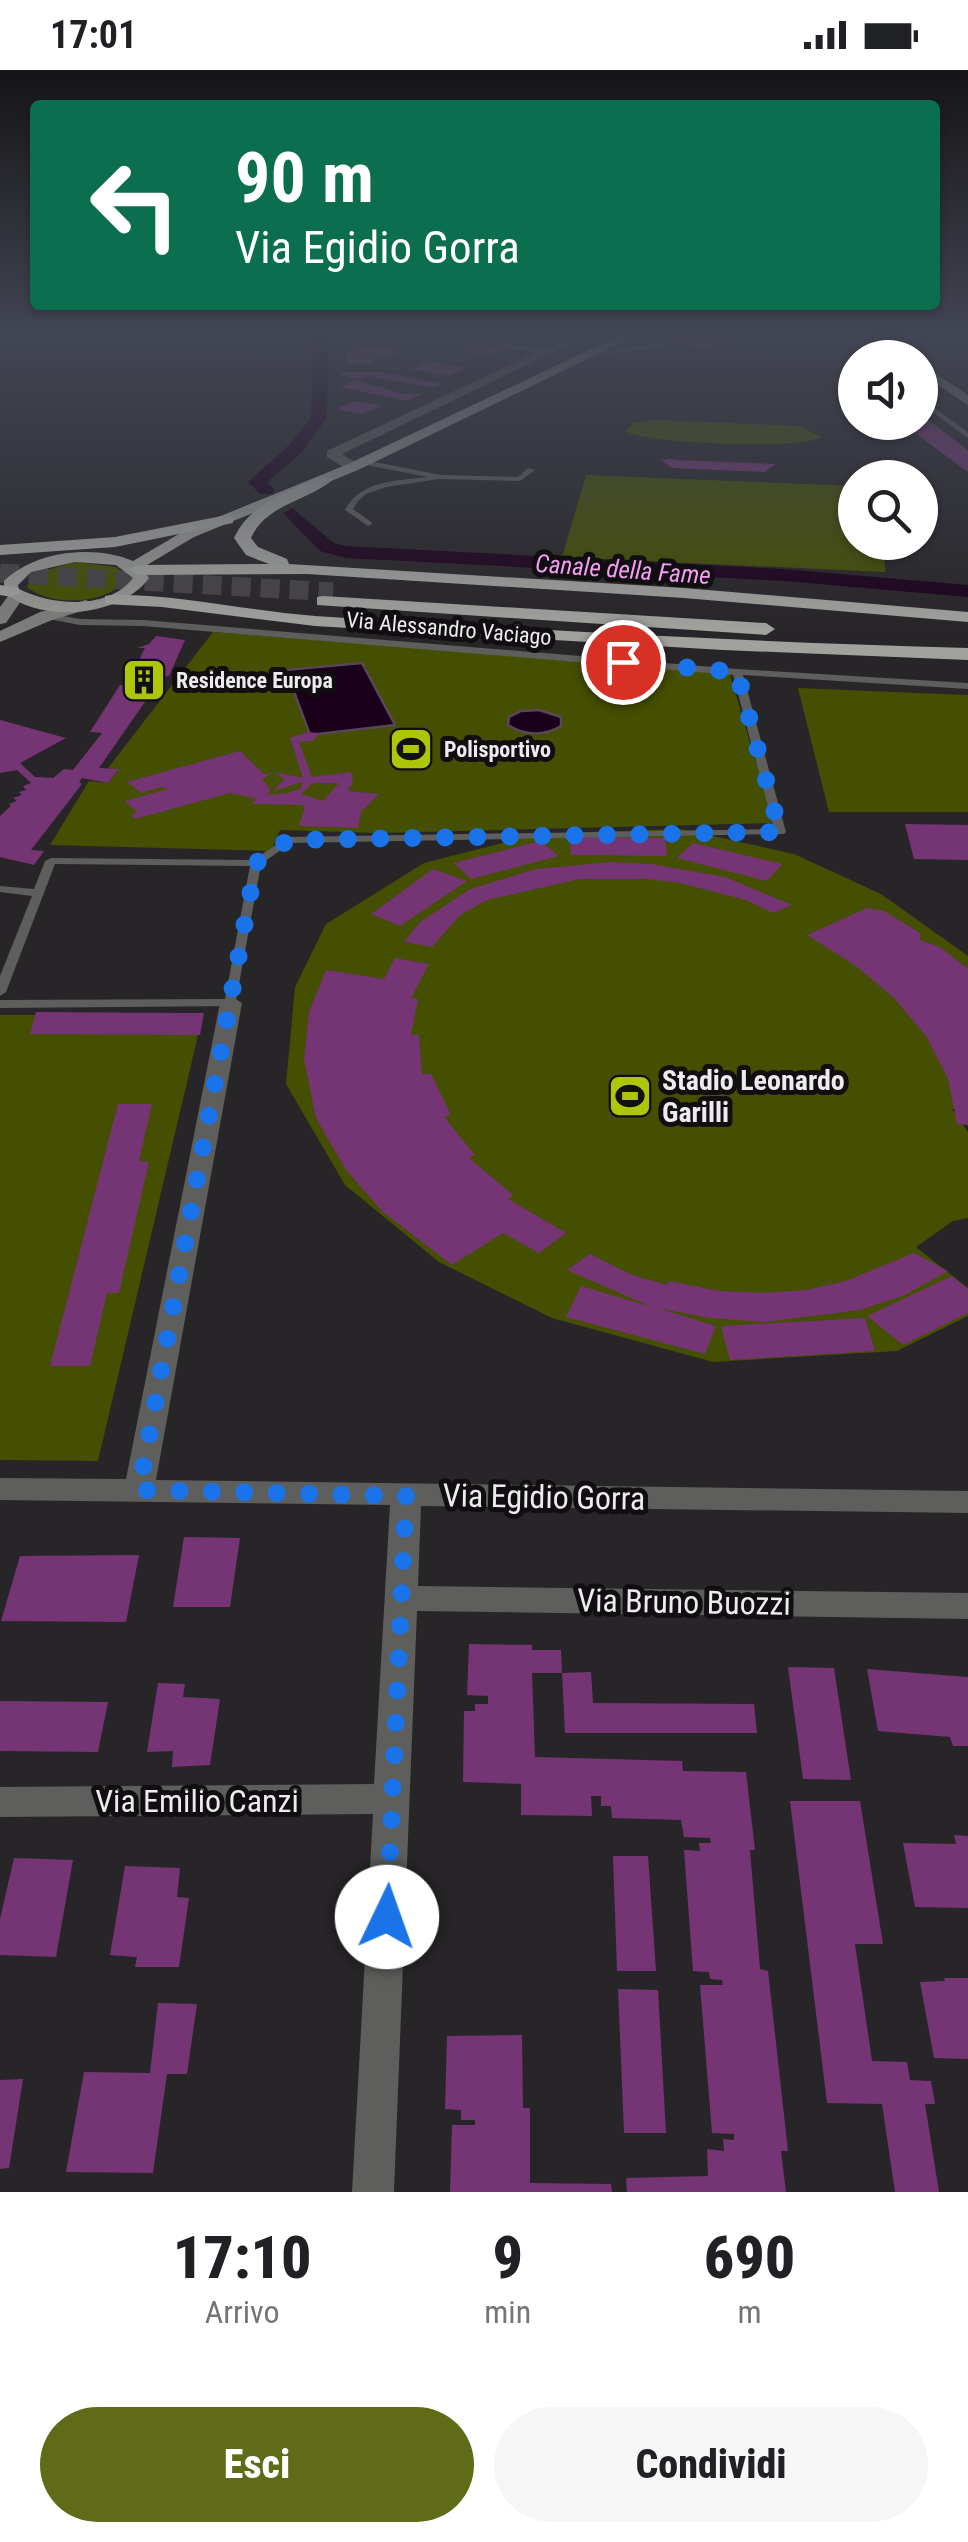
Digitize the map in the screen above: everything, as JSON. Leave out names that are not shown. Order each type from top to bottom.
[{"type":"highway","points":[[306,569],[270,561],[252,551],[242,538],[243,533],[253,520],[326,480]]},
{"type":"highway","points":[[0,550],[114,542],[228,520]]},
{"type":"highway","points":[[0,560],[41,563]]},
{"type":"highway","points":[[136,568],[306,569],[703,594],[968,617]]},
{"type":"highway","points":[[968,629],[328,597],[968,641]]},
{"type":"highway","points":[[111,600],[190,604],[294,620],[584,638],[968,654]]},
{"type":"main road","points":[[0,619],[14,576],[41,563],[92,557],[189,534],[326,480],[422,434]]},
{"type":"main road","points":[[136,568],[189,534]]},
{"type":"main road","points":[[0,637],[46,616],[111,600],[138,586],[142,578],[136,568],[92,557]]},
{"type":"main road","points":[[10,592],[53,606],[86,605]]},
{"type":"street","points":[[358,465],[332,454],[374,434]]},
{"type":"street","points":[[139,1490],[231,1003]]},
{"type":"street","name":"Via Egidio Gorra","points":[[0,1489],[968,1502]]},
{"type":"street","points":[[373,2192],[406,1496]]},
{"type":"street","name":"Via Bruno Buozzi","points":[[401,1598],[968,1606]]},
{"type":"street","name":"Via Emilio Canzi","points":[[0,1802],[393,1799]]},
{"type":"lane","points":[[358,465],[441,477],[520,479]]},
{"type":"lane","points":[[514,494],[520,479],[531,470]]},
{"type":"lane","points":[[368,524],[349,510],[359,496],[382,486],[441,477]]},
{"type":"lane","name":"Via Alessandro Vaciago","points":[[46,616],[80,622],[143,623],[737,672],[968,686]]},
{"type":"lane","points":[[0,992],[51,861],[256,863],[288,840],[780,832],[737,672]]},
{"type":"lane","points":[[0,1004],[231,1003],[256,863]]},
{"type":"lane","points":[[0,890],[39,893]]},
{"type":"green space","points":[[633,434],[821,437],[786,443],[724,444]]},
{"type":"green space","points":[[586,475],[838,485],[838,560],[885,560],[885,572],[562,557]]},
{"type":"green space","points":[[75,562],[116,567],[126,578],[107,594],[79,600],[50,598],[27,587],[33,574]]},
{"type":"green space","points":[[213,632],[729,672],[774,823],[378,833],[280,830],[271,851],[50,845],[89,781],[108,783],[118,771],[108,768]]},
{"type":"green space","points":[[798,688],[968,695],[968,812],[829,812]]},
{"type":"green space","name":"Stadio Leonardo Garilli","points":[[681,829],[794,854],[881,894],[968,956],[968,1109],[952,1109],[968,1132],[968,1218],[953,1221],[916,1247],[968,1288],[968,1316],[897,1351],[713,1362],[552,1318],[439,1262],[345,1185],[286,1084],[295,987],[326,924],[424,863],[537,834]]},
{"type":"green space","points":[[203,1014],[98,1461],[0,1460],[0,1015]]},
{"type":"shaded area","points":[[362,663],[395,725],[310,735],[286,670]]},
{"type":"shaded area","points":[[539,710],[561,717],[561,726],[535,733],[508,725],[509,717],[521,711]]},
{"type":"building","points":[[938,434],[947,434],[968,450],[968,472],[924,440],[938,440]]},
{"type":"building","points":[[661,460],[775,464],[765,472],[672,468]]},
{"type":"building","points":[[156,636],[185,640],[169,676],[162,677],[159,684],[128,682],[145,648],[137,648],[149,644]]},
{"type":"building","points":[[120,685],[156,686],[99,768],[119,769],[108,783],[82,778],[82,784],[31,850],[44,851],[34,865],[0,857],[0,816],[9,804],[17,801],[13,798],[22,795],[19,792],[26,790],[23,786],[31,783],[17,770],[0,773],[0,720],[66,738],[20,763],[35,777],[53,778],[64,769],[73,770],[102,733],[90,732]]},
{"type":"building","points":[[307,732],[320,733],[313,741],[299,742],[312,777],[351,772],[353,782],[348,791],[379,794],[361,812],[358,828],[299,826],[305,807],[301,805],[251,804],[257,799],[230,793],[135,819],[131,815],[137,812],[125,801],[168,789],[141,793],[127,782],[240,751],[264,774],[273,773],[262,779],[271,790],[267,795],[301,788],[302,782],[273,791],[284,779],[274,772],[303,778],[290,738]],"holes":[[[313,783],[339,783],[323,801],[301,794]]]},
{"type":"building","points":[[905,824],[968,825],[968,860],[914,859]]},
{"type":"building","points":[[570,837],[665,838],[667,856],[571,855]]},
{"type":"building","points":[[540,841],[559,856],[471,879],[454,863]]},
{"type":"building","points":[[693,843],[782,864],[767,881],[677,858]]},
{"type":"building","points":[[612,862],[651,864],[725,877],[792,905],[773,913],[746,900],[680,883],[580,879],[487,900],[460,915],[432,947],[404,942],[420,922],[470,889],[536,869]]},
{"type":"building","points":[[433,869],[467,881],[400,926],[371,914]]},
{"type":"building","points":[[867,908],[884,911],[920,933],[920,940],[940,947],[968,969],[968,1125],[957,1124],[948,1079],[926,1036],[894,998],[856,966],[807,935]]},
{"type":"building","points":[[395,958],[429,964],[411,998],[418,999],[411,1035],[419,1035],[422,1074],[431,1074],[451,1115],[444,1117],[475,1155],[469,1158],[513,1195],[508,1199],[566,1233],[539,1253],[503,1233],[452,1265],[383,1212],[346,1170],[316,1118],[304,1059],[309,1012],[326,970],[384,979]]},
{"type":"building","points":[[36,1012],[204,1013],[200,1035],[30,1034]]},
{"type":"building","points":[[118,1104],[152,1104],[139,1161],[149,1162],[119,1293],[107,1293],[90,1366],[50,1366]]},
{"type":"building","points":[[914,1253],[948,1271],[905,1295],[860,1310],[765,1322],[710,1318],[657,1308],[716,1326],[705,1354],[566,1317],[581,1286],[652,1307],[567,1270],[590,1254],[632,1275],[667,1285],[669,1281],[719,1291],[763,1293],[806,1290],[846,1281]]},
{"type":"building","points":[[952,1276],[968,1289],[968,1313],[903,1345],[867,1316]]},
{"type":"building","points":[[865,1318],[875,1351],[730,1360],[721,1326]]},
{"type":"building","points":[[184,1537],[240,1538],[230,1607],[173,1607]]},
{"type":"building","points":[[139,1555],[126,1622],[1,1621],[20,1556]]},
{"type":"building","points":[[469,1644],[532,1645],[532,1650],[561,1650],[562,1673],[532,1673],[535,1757],[682,1761],[683,1771],[746,1772],[755,1850],[750,1850],[760,1969],[768,1971],[788,2151],[781,2151],[786,2192],[627,2192],[626,2178],[708,2176],[707,2149],[724,2151],[723,2139],[734,2140],[734,2134],[712,2133],[700,1985],[723,1985],[722,1980],[710,1979],[709,1972],[693,1971],[684,1850],[700,1851],[699,1843],[711,1843],[710,1838],[684,1837],[681,1820],[612,1818],[611,1806],[601,1806],[601,1796],[591,1796],[592,1816],[521,1815],[521,1784],[463,1782],[464,1711],[475,1711],[475,1704],[488,1704],[488,1696],[467,1695]]},
{"type":"building","points":[[788,1667],[834,1668],[851,1780],[803,1779]]},
{"type":"building","points":[[867,1669],[968,1677],[968,1746],[953,1746],[950,1737],[878,1731]]},
{"type":"building","points":[[591,1672],[593,1703],[754,1704],[757,1733],[565,1733],[562,1673]]},
{"type":"building","points":[[158,1683],[185,1684],[183,1697],[220,1699],[210,1765],[172,1767],[173,1751],[147,1752]]},
{"type":"building","points":[[0,1701],[108,1702],[98,1752],[0,1751]]},
{"type":"building","points":[[790,1801],[860,1801],[883,1944],[855,1944],[872,2061],[907,2062],[910,2080],[931,2081],[935,2104],[925,2104],[939,2192],[895,2192],[882,2104],[827,2103]]},
{"type":"building","points":[[954,1835],[968,1836],[968,1908],[915,1907],[903,1843],[956,1844]]},
{"type":"building","points":[[613,1856],[648,1856],[656,1971],[617,1971]]},
{"type":"building","points":[[14,1858],[73,1860],[56,1957],[0,1955],[0,1919]]},
{"type":"building","points":[[125,1866],[180,1868],[177,1897],[189,1898],[179,1967],[135,1967],[137,1957],[110,1955]]},
{"type":"building","points":[[944,1978],[968,1978],[968,2059],[934,2058],[920,1982],[945,1981]]},
{"type":"building","points":[[618,1989],[658,1990],[666,2133],[624,2133]]},
{"type":"building","points":[[158,2003],[197,2004],[187,2074],[167,2074],[153,2173],[66,2172],[84,2072],[150,2073]]},
{"type":"building","points":[[522,2035],[523,2108],[530,2108],[530,2183],[611,2184],[612,2192],[450,2192],[452,2125],[475,2125],[475,2120],[461,2120],[461,2110],[445,2109],[447,2036]]},
{"type":"building","points":[[23,2079],[9,2168],[0,2169],[0,2080]]},
{"type":"waterway","points":[[266,490],[257,482],[307,434]]},
{"type":"waterway","name":"Canale della Fame","points":[[292,513],[327,547],[346,552],[784,575],[968,591]]},
{"type":"tunnel","points":[[0,573],[333,592]]},
{"type":"place","name":"Residence Europa","points":[[144,680]]},
{"type":"place","name":"Polisportivo","points":[[411,749]]},
{"type":"place","name":"Stadio Leonardo Garilli","points":[[630,1096]]},
{"type":"route","points":[[387,1917],[406,1496],[139,1490],[256,863],[288,840],[780,832],[737,672],[623,662]]}]
